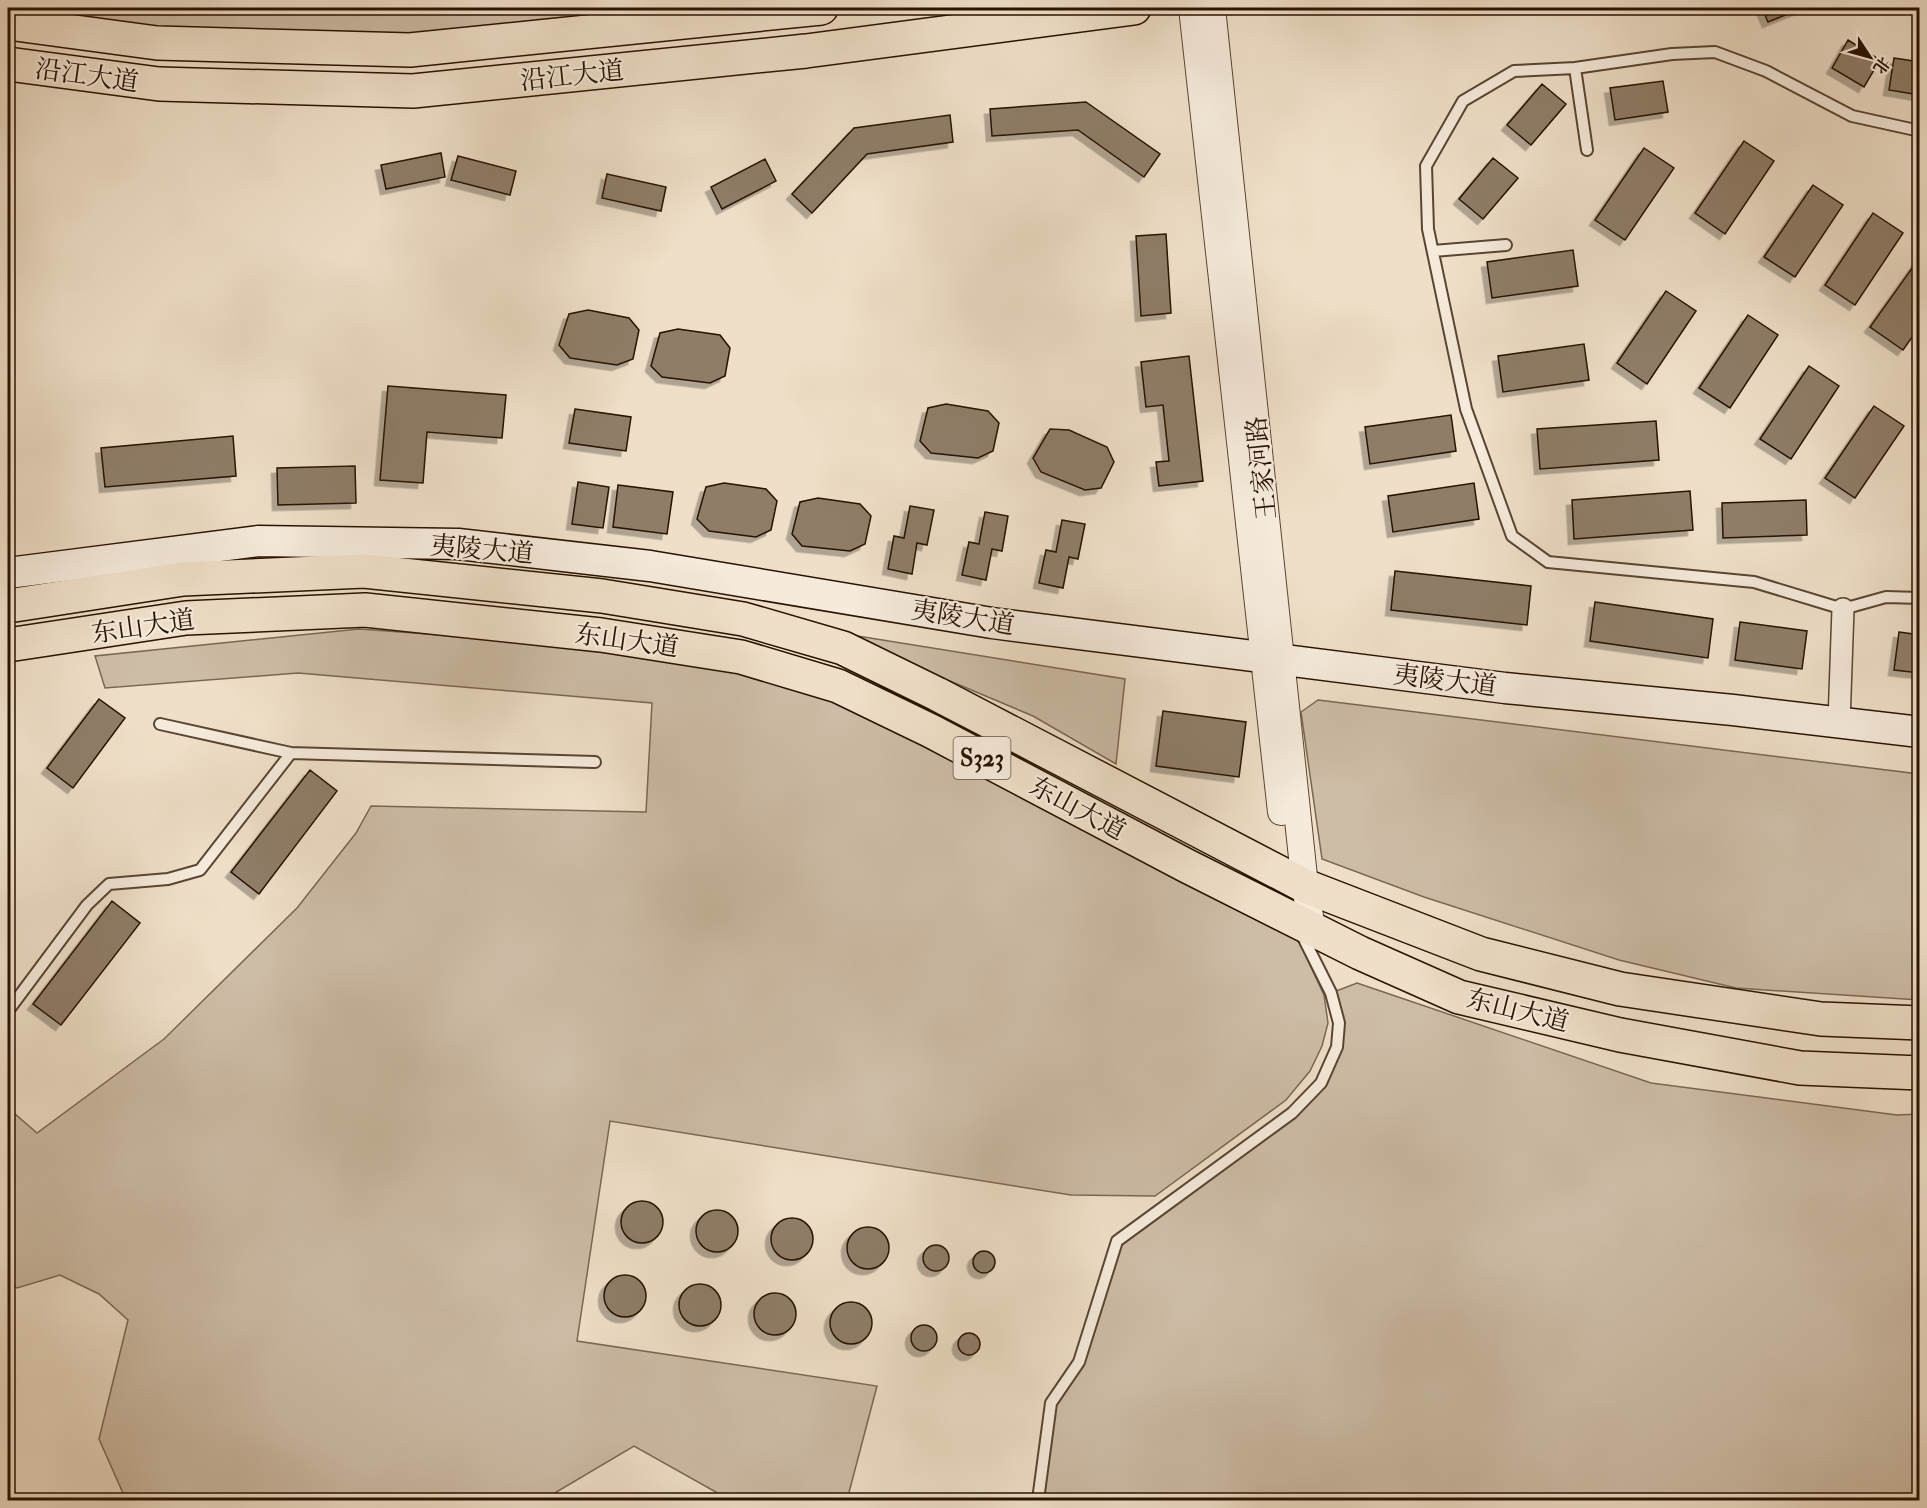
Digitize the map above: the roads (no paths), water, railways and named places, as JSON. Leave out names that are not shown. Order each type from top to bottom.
[{"type":"main road","name":"沿江大道","points":[[8,23],[157,43],[410,50],[821,8]]},
{"type":"main road","name":"沿江大道","points":[[8,64],[159,84],[413,91],[806,51],[1134,8]]},
{"type":"main road","name":"夷陵大道","points":[[8,573],[258,541],[458,544],[650,566],[1503,708],[1731,730],[1920,752]]},
{"type":"main road","name":"夷陵大道","points":[[8,594],[259,562],[456,565],[647,586],[989,644],[1505,688],[1920,732]]},
{"type":"main road","name":"东山大道","points":[[8,606],[183,579],[364,571],[602,596],[743,619],[843,648],[938,694],[1297,882],[1481,954],[1620,989],[1821,1019],[1920,1023]]},
{"type":"main road","name":"东山大道","points":[[8,645],[186,618],[365,610],[601,634],[741,657],[838,686],[931,731],[1187,866],[1360,953],[1460,997],[1620,1035],[1800,1068],[1920,1073]]},
{"type":"street","name":"王家河路","points":[[1192,8],[1303,924]]},
{"type":"street","name":"王家河路","points":[[1212,8],[1273,669]]},
{"type":"street","points":[[1839,722],[1843,609]]},
{"type":"lane","points":[[1920,131],[1852,116],[1766,71],[1715,52],[1672,54],[1575,68],[1515,71],[1463,101],[1426,166],[1428,229],[1466,409],[1512,536],[1548,562],[1754,582],[1843,609],[1887,597],[1920,598]]},
{"type":"lane","points":[[1575,68],[1587,150]]},
{"type":"lane","points":[[1433,252],[1506,245]]},
{"type":"lane","points":[[160,724],[291,753],[595,762]]},
{"type":"lane","points":[[9,1007],[87,905],[109,884],[168,879],[200,870],[291,753]]},
{"type":"lane","points":[[1038,1500],[1051,1403],[1079,1362],[1117,1241],[1292,1113],[1321,1083],[1337,1047],[1339,1023],[1331,993],[1303,924]]}]
